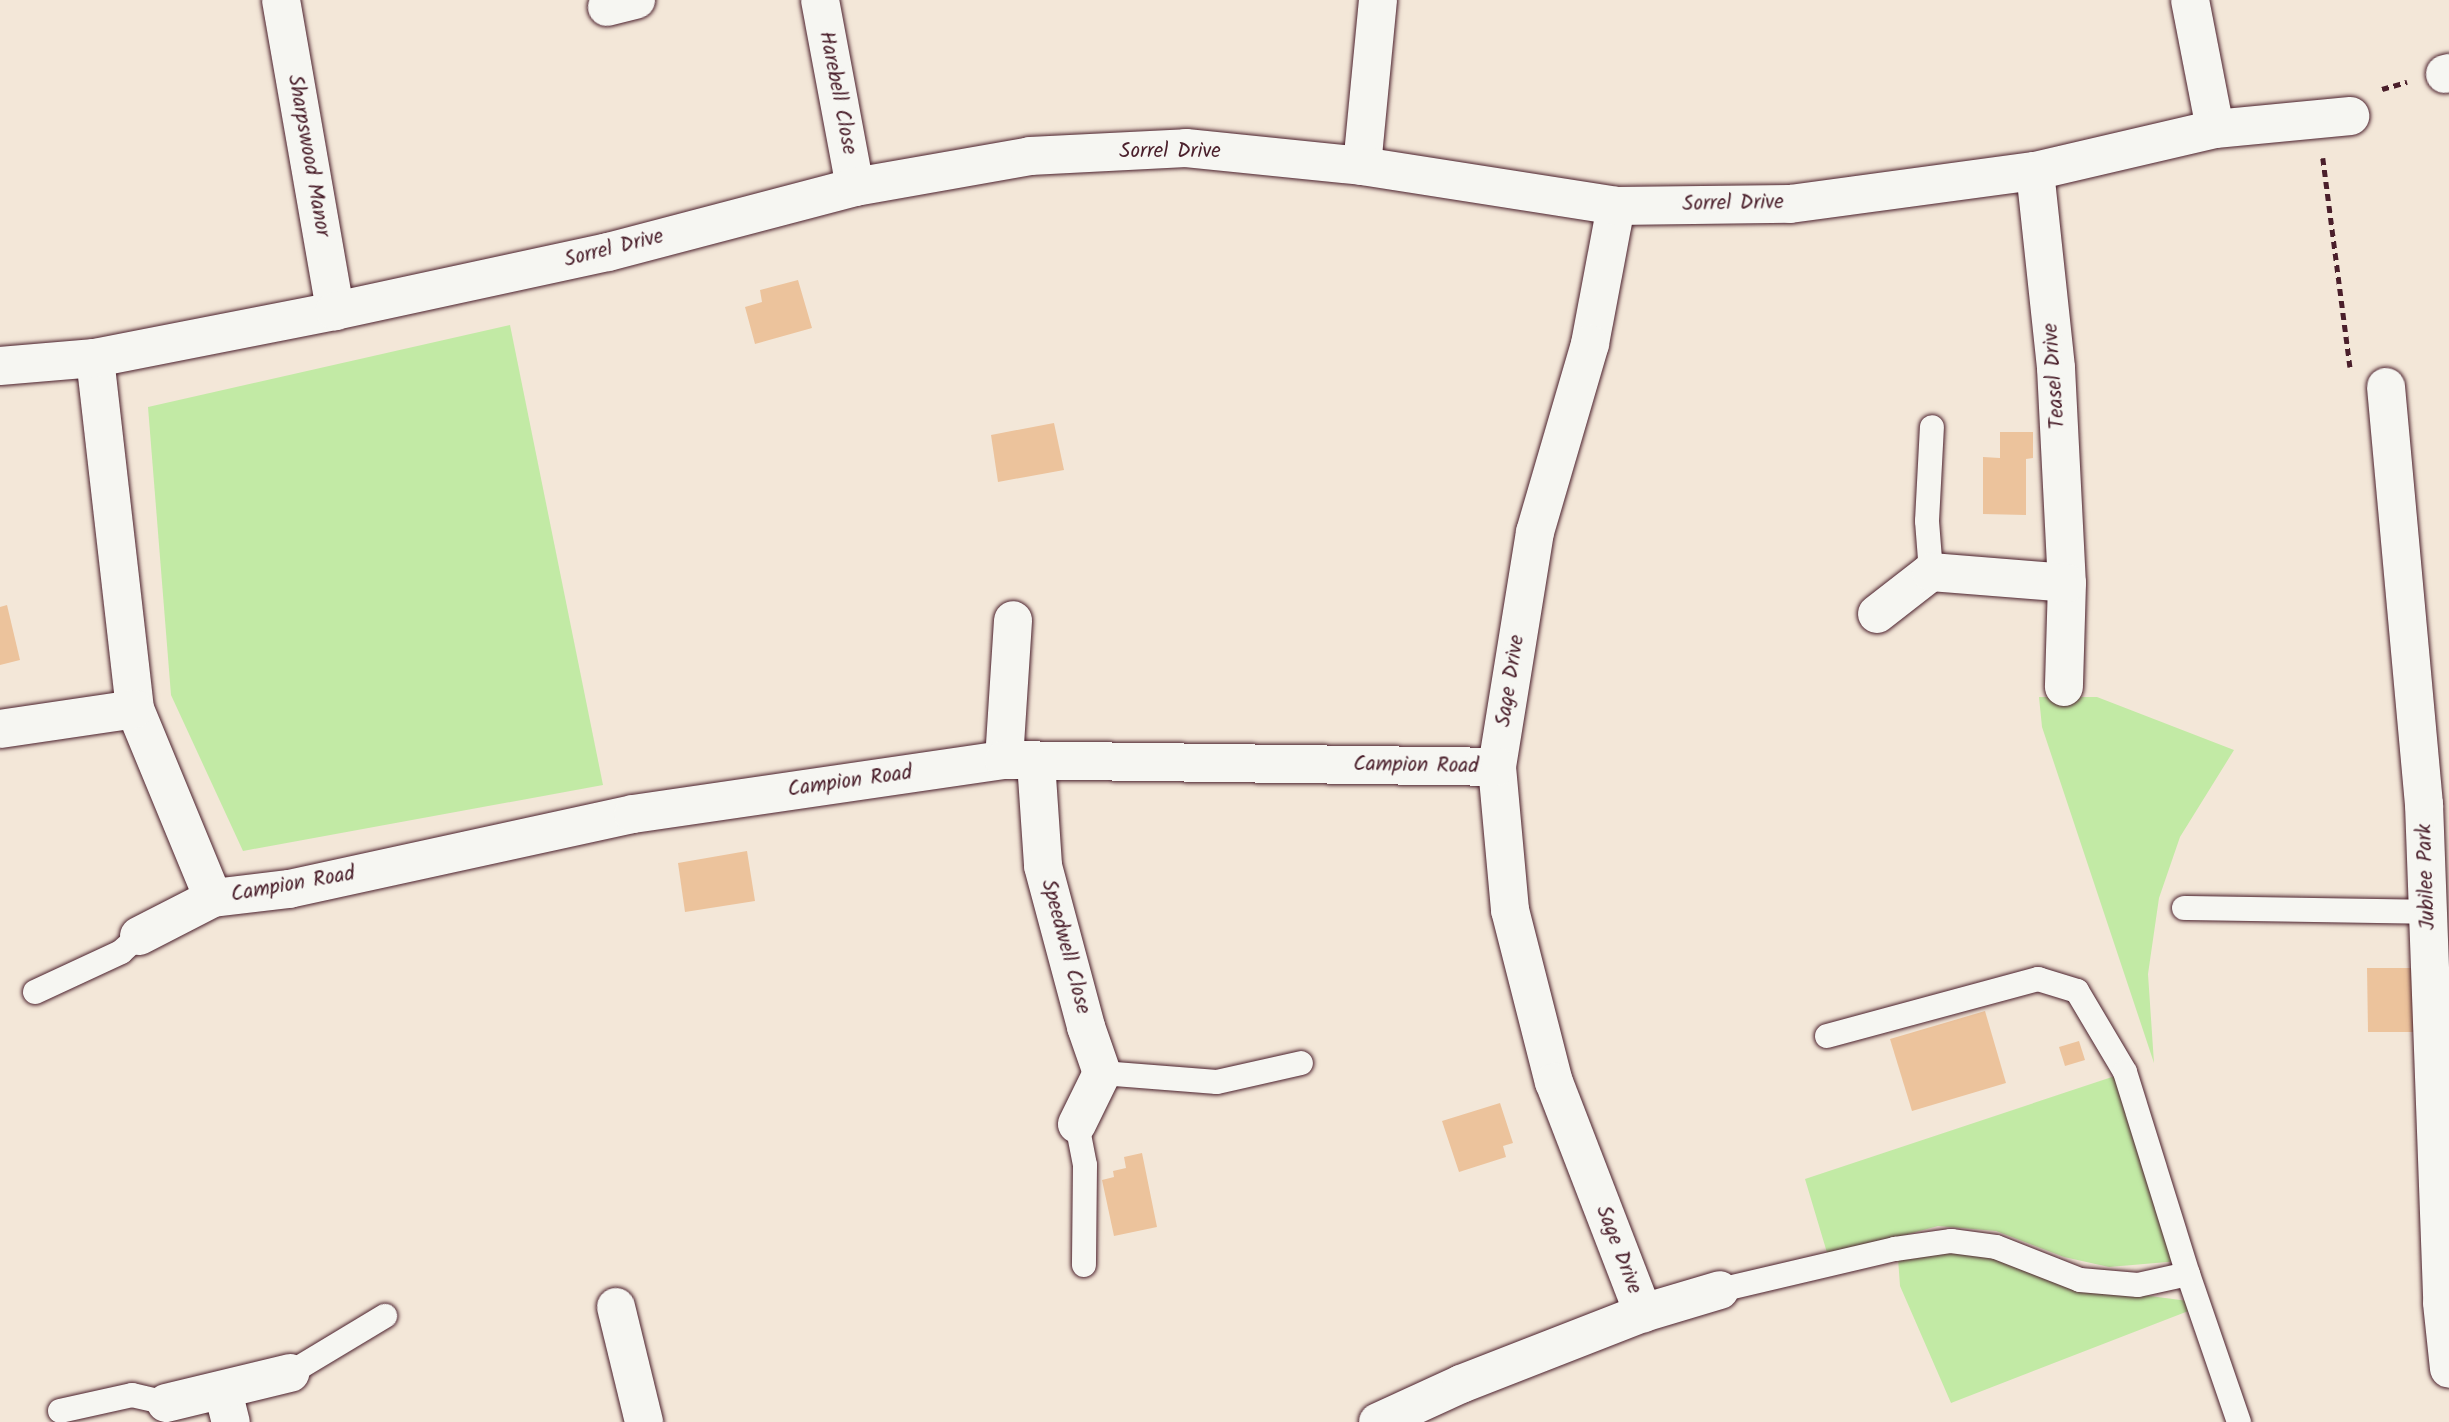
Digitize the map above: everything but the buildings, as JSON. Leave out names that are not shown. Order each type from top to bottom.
[{"type":"street","name":"Sharpswood Manor","points":[[281,0],[335,311]]},
{"type":"street","name":"Harebell Close","points":[[820,0],[855,187]]},
{"type":"street","points":[[1362,166],[1378,0]]},
{"type":"street","points":[[2190,0],[2216,129]]},
{"type":"street","name":"Sorrel Drive","points":[[0,366],[96,358],[335,311],[608,252],[855,187],[1030,156],[1186,148],[1362,166],[1616,206],[1790,204],[2035,171],[2216,129],[2336,118]]},
{"type":"street","name":"Teasel Drive","points":[[2035,171],[2056,368],[2067,583],[2064,687]]},
{"type":"street","name":"Sage Drive","points":[[1616,206],[1590,344],[1535,532],[1497,767],[1510,910],[1554,1082],[1643,1313]]},
{"type":"street","name":"Campion Road","points":[[96,358],[135,709],[213,898]]},
{"type":"street","name":"Jubilee Park","points":[[2386,387],[2424,804],[2441,1277],[2449,1369]]},
{"type":"street","points":[[1877,614],[1931,572],[2067,583]]},
{"type":"street","name":"Speedwell Close","points":[[1013,620],[1020,761],[1043,866],[1086,1027],[1102,1073]]},
{"type":"street","points":[[0,729],[135,709]]},
{"type":"street","name":"Campion Road","points":[[139,936],[213,898],[289,889],[633,814],[1020,761],[1497,767]]},
{"type":"street","points":[[1077,1124],[1102,1073]]},
{"type":"street","name":"Sage Drive","points":[[1378,1422],[1461,1384],[1643,1313],[1720,1290]]},
{"type":"street","points":[[616,1307],[645,1422]]},
{"type":"street","points":[[166,1403],[227,1406],[290,1373]]},
{"type":"lane","points":[[1931,572],[1927,521],[1932,428]]},
{"type":"lane","points":[[2185,908],[2428,912]]},
{"type":"lane","points":[[35,992],[121,952],[139,936]]},
{"type":"lane","points":[[1827,1036],[2038,979],[2077,991],[2125,1072],[2188,1274],[2239,1422]]},
{"type":"lane","points":[[1102,1073],[1217,1083],[1301,1063]]},
{"type":"lane","points":[[1077,1124],[1085,1165],[1084,1265]]},
{"type":"lane","points":[[1720,1290],[1895,1249],[1951,1241],[1996,1247],[2080,1280],[2138,1285],[2188,1274]]},
{"type":"lane","points":[[290,1373],[385,1315]]},
{"type":"lane","points":[[60,1411],[132,1395],[166,1403]]},
{"type":"path","points":[[2386,387],[2348,366],[2336,118],[2384,88],[2447,73]]},
{"type":"green space","points":[[510,325],[603,785],[243,851],[171,695],[148,407]]},
{"type":"green space","points":[[2039,697],[2097,697],[2234,750],[2180,837],[2159,898],[2148,974],[2154,1063],[2042,727]]},
{"type":"green space","points":[[2115,1076],[2179,1261],[2109,1267],[2064,1257],[1996,1231],[1938,1226],[1828,1256],[1805,1179]]},
{"type":"green space","points":[[1964,1248],[2089,1288],[2188,1301],[2191,1310],[1951,1403],[1900,1286],[1898,1258]]}]
